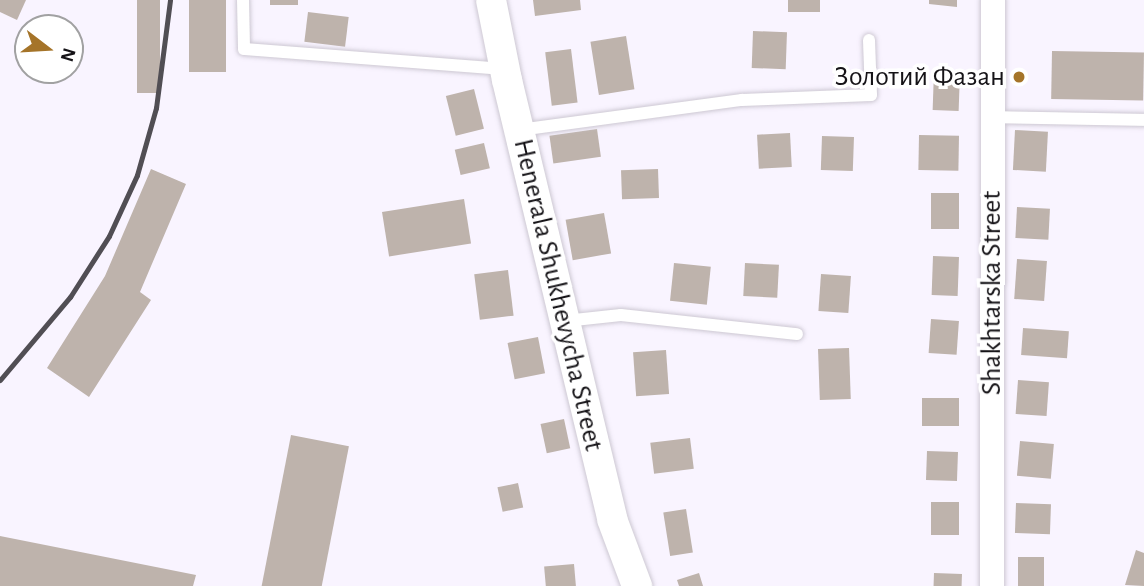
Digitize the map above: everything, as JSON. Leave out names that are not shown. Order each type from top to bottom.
[{"type":"street","name":"Henerala Shukhevycha Street","points":[[491,0],[504,69],[612,519],[637,586]]},
{"type":"street","name":"Shakhtarska Street","points":[[992,586],[993,0]]},
{"type":"lane","points":[[243,0],[244,49],[504,69]]},
{"type":"lane","points":[[519,130],[742,100],[870,95],[869,40]]},
{"type":"lane","points":[[992,117],[1144,120]]},
{"type":"lane","points":[[565,321],[621,315],[797,334]]},
{"type":"building","points":[[0,0],[26,0],[20,14],[14,14],[14,19],[0,12]]},
{"type":"building","points":[[137,0],[160,0],[160,93],[137,93]]},
{"type":"building","points":[[189,0],[226,0],[226,72],[189,72]]},
{"type":"building","points":[[270,0],[298,0],[298,5],[270,5]]},
{"type":"building","points":[[533,0],[580,0],[581,10],[535,16]]},
{"type":"building","points":[[788,0],[820,0],[820,12],[788,12]]},
{"type":"building","points":[[929,0],[957,0],[957,7],[929,4]]},
{"type":"building","points":[[308,12],[349,17],[345,47],[304,42]]},
{"type":"building","points":[[753,31],[787,32],[786,69],[752,68]]},
{"type":"building","points":[[626,36],[634,89],[599,95],[590,42]]},
{"type":"building","points":[[571,49],[578,103],[552,106],[545,52]]},
{"type":"building","points":[[1052,51],[1144,53],[1143,101],[1051,99]]},
{"type":"building","points":[[934,71],[960,72],[959,111],[933,110]]},
{"type":"building","points":[[474,89],[484,129],[456,136],[446,96]]},
{"type":"building","points":[[597,129],[601,157],[553,163],[549,136]]},
{"type":"building","points":[[1015,130],[1048,132],[1046,172],[1013,170]]},
{"type":"building","points":[[790,133],[792,167],[759,169],[757,135]]},
{"type":"building","points":[[919,135],[959,136],[958,171],[918,170]]},
{"type":"building","points":[[822,136],[854,137],[853,171],[821,170]]},
{"type":"building","points":[[484,143],[490,168],[461,175],[455,150]]},
{"type":"building","points":[[151,169],[186,184],[140,292],[151,300],[89,397],[47,368],[105,276]]},
{"type":"building","points":[[658,169],[659,198],[622,199],[621,170]]},
{"type":"building","points":[[931,193],[959,193],[959,229],[931,229]]},
{"type":"building","points":[[464,199],[471,243],[389,256],[382,212]]},
{"type":"building","points":[[1017,207],[1050,209],[1048,240],[1015,238]]},
{"type":"building","points":[[604,213],[611,253],[573,260],[566,220]]},
{"type":"building","points":[[933,256],[959,257],[958,296],[932,295]]},
{"type":"building","points":[[1017,259],[1047,261],[1044,301],[1014,299]]},
{"type":"building","points":[[674,263],[711,267],[707,305],[670,301]]},
{"type":"building","points":[[745,263],[779,265],[777,298],[743,296]]},
{"type":"building","points":[[508,270],[514,316],[480,320],[474,274]]},
{"type":"building","points":[[821,274],[851,276],[848,313],[818,311]]},
{"type":"building","points":[[931,319],[959,321],[957,355],[929,353]]},
{"type":"building","points":[[1023,328],[1069,331],[1067,358],[1021,355]]},
{"type":"building","points":[[538,337],[545,373],[515,379],[508,343]]},
{"type":"building","points":[[849,348],[851,399],[820,400],[818,349]]},
{"type":"building","points":[[666,350],[669,394],[636,396],[633,352]]},
{"type":"building","points":[[1018,380],[1049,382],[1047,416],[1016,414]]},
{"type":"building","points":[[922,398],[959,398],[959,426],[922,426]]},
{"type":"building","points":[[564,419],[570,448],[547,453],[541,424]]},
{"type":"building","points":[[291,435],[349,446],[322,586],[262,586]]},
{"type":"building","points":[[690,438],[694,469],[654,474],[650,443]]},
{"type":"building","points":[[1020,441],[1054,444],[1051,479],[1017,476]]},
{"type":"building","points":[[927,451],[958,452],[957,481],[926,480]]},
{"type":"building","points":[[518,483],[523,507],[503,512],[497,487]]},
{"type":"building","points":[[931,502],[959,502],[959,535],[931,535]]},
{"type":"building","points":[[1016,503],[1051,504],[1050,534],[1015,533]]},
{"type":"building","points":[[686,509],[693,552],[670,556],[663,513]]},
{"type":"building","points":[[0,536],[196,575],[193,586],[0,586]]},
{"type":"building","points":[[1136,550],[1144,553],[1144,586],[1125,585]]},
{"type":"building","points":[[1018,557],[1044,557],[1044,586],[1018,586]]},
{"type":"building","points":[[574,564],[576,586],[546,586],[544,567]]},
{"type":"building","points":[[699,573],[703,586],[679,586],[677,580]]},
{"type":"building","points":[[934,573],[962,574],[962,586],[934,586]]},
{"type":"railway","points":[[0,380],[70,297],[109,236],[137,175],[156,108],[170,0]]},
{"type":"place","name":"Золотий Фазан","points":[[1019,77]]}]
